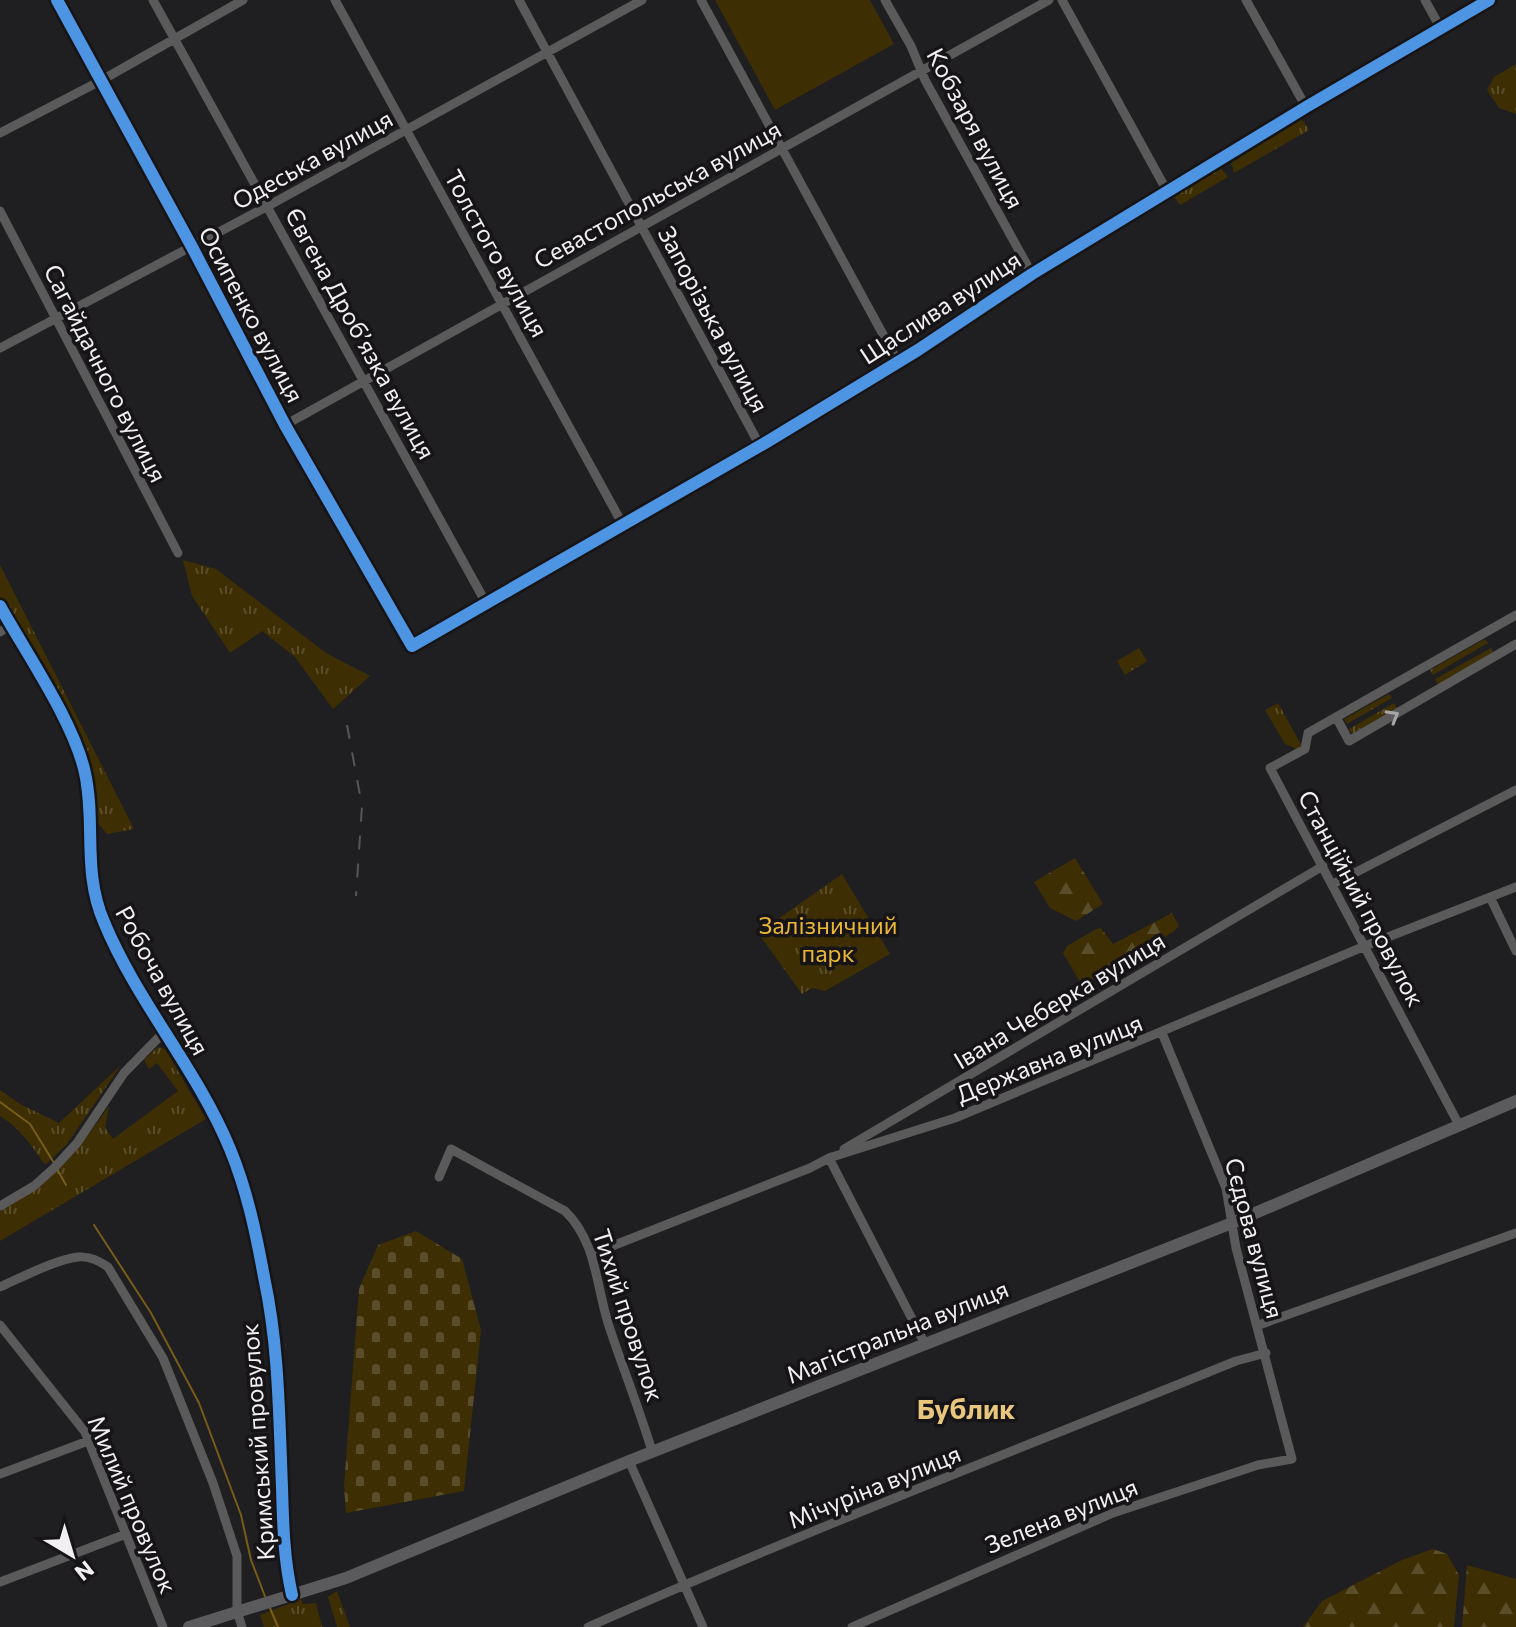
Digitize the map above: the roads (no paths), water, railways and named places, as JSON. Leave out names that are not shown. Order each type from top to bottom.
[{"type":"main road","name":"Магістральна вулиця","points":[[189,1627],[346,1578],[652,1451],[1232,1223],[1516,1101]]},
{"type":"street","name":"Осипенко вулиця","points":[[57,0],[285,425],[412,646]]},
{"type":"street","name":"Євгена Дроб’язка вулиця","points":[[153,0],[486,603]]},
{"type":"street","points":[[0,133],[102,80],[243,0]]},
{"type":"street","name":"Толстого вулиця","points":[[335,0],[623,525]]},
{"type":"street","name":"Запорізька вулиця","points":[[519,0],[760,446]]},
{"type":"street","name":"Одеська вулиця","points":[[0,348],[268,206],[642,0]]},
{"type":"street","points":[[701,0],[898,362]]},
{"type":"street","name":"Кобзаря вулиця","points":[[885,0],[1032,274]]},
{"type":"street","name":"Севастопольська вулиця","points":[[285,425],[501,302],[1049,0]]},
{"type":"street","points":[[1062,0],[1167,191]]},
{"type":"street","points":[[1246,0],[1306,107]]},
{"type":"street","points":[[1425,0],[1441,29]]},
{"type":"street","name":"Щаслива вулиця","points":[[412,646],[760,446],[1167,191],[1489,0]]},
{"type":"street","name":"Сагайдачного вулиця","points":[[0,211],[178,553]]},
{"type":"street","name":"Робоча вулиця","points":[[0,606],[64,720],[81,757],[87,786],[89,862],[95,896],[116,948],[229,1147]]},
{"type":"street","points":[[1516,615],[1336,717],[1349,741],[1516,644]]},
{"type":"street","points":[[0,632],[11,625]]},
{"type":"street","name":"Станційний провулок","points":[[1336,717],[1308,733],[1305,749],[1270,768],[1459,1125]]},
{"type":"street","points":[[1333,884],[1516,790]]},
{"type":"street","name":"Івана Чеберка вулиця","points":[[829,1158],[1323,866]]},
{"type":"street","name":"Державна вулиця","points":[[592,1254],[829,1158],[955,1118],[1365,946],[1516,887]]},
{"type":"street","points":[[1490,897],[1516,951]]},
{"type":"street","points":[[0,1206],[41,1181],[62,1160],[124,1073],[164,1032]]},
{"type":"street","name":"Сєдова вулиця","points":[[1162,1033],[1226,1188],[1236,1248],[1259,1325],[1292,1459]]},
{"type":"street","name":"Кримський провулок","points":[[229,1147],[251,1213],[274,1337],[285,1552],[292,1595]]},
{"type":"street","name":"Тихий провулок","points":[[439,1177],[451,1149],[565,1211],[583,1233],[592,1254],[609,1325],[652,1451]]},
{"type":"street","points":[[829,1158],[925,1344]]},
{"type":"street","points":[[1259,1325],[1516,1233]]},
{"type":"street","points":[[0,1287],[32,1272],[78,1257],[97,1260],[108,1267],[163,1358],[213,1483],[237,1556],[237,1611],[242,1627]]},
{"type":"street","name":"Милий провулок","points":[[0,1325],[73,1414],[88,1441],[163,1627]]},
{"type":"street","name":"Мічуріна вулиця","points":[[588,1627],[1236,1361],[1266,1353]]},
{"type":"street","points":[[0,1474],[88,1441]]},
{"type":"street","name":"Зелена вулиця","points":[[852,1627],[1113,1513],[1258,1465],[1292,1459]]},
{"type":"street","points":[[629,1461],[703,1627]]},
{"type":"street","points":[[0,1582],[126,1534]]},
{"type":"waterway","points":[[0,1102],[30,1124],[54,1163]]},
{"type":"waterway","points":[[57,1169],[66,1185]]},
{"type":"waterway","points":[[94,1225],[151,1313],[199,1403],[241,1515],[251,1560],[266,1599]]},
{"type":"waterway","points":[[270,1608],[278,1627]]},
{"type":"railway","points":[[347,725],[362,806],[356,896]]},
{"type":"district","name":"Бублик","points":[[966,1408]]},
{"type":"park label","name":"Залізничний парк","points":[[828,938]]}]
